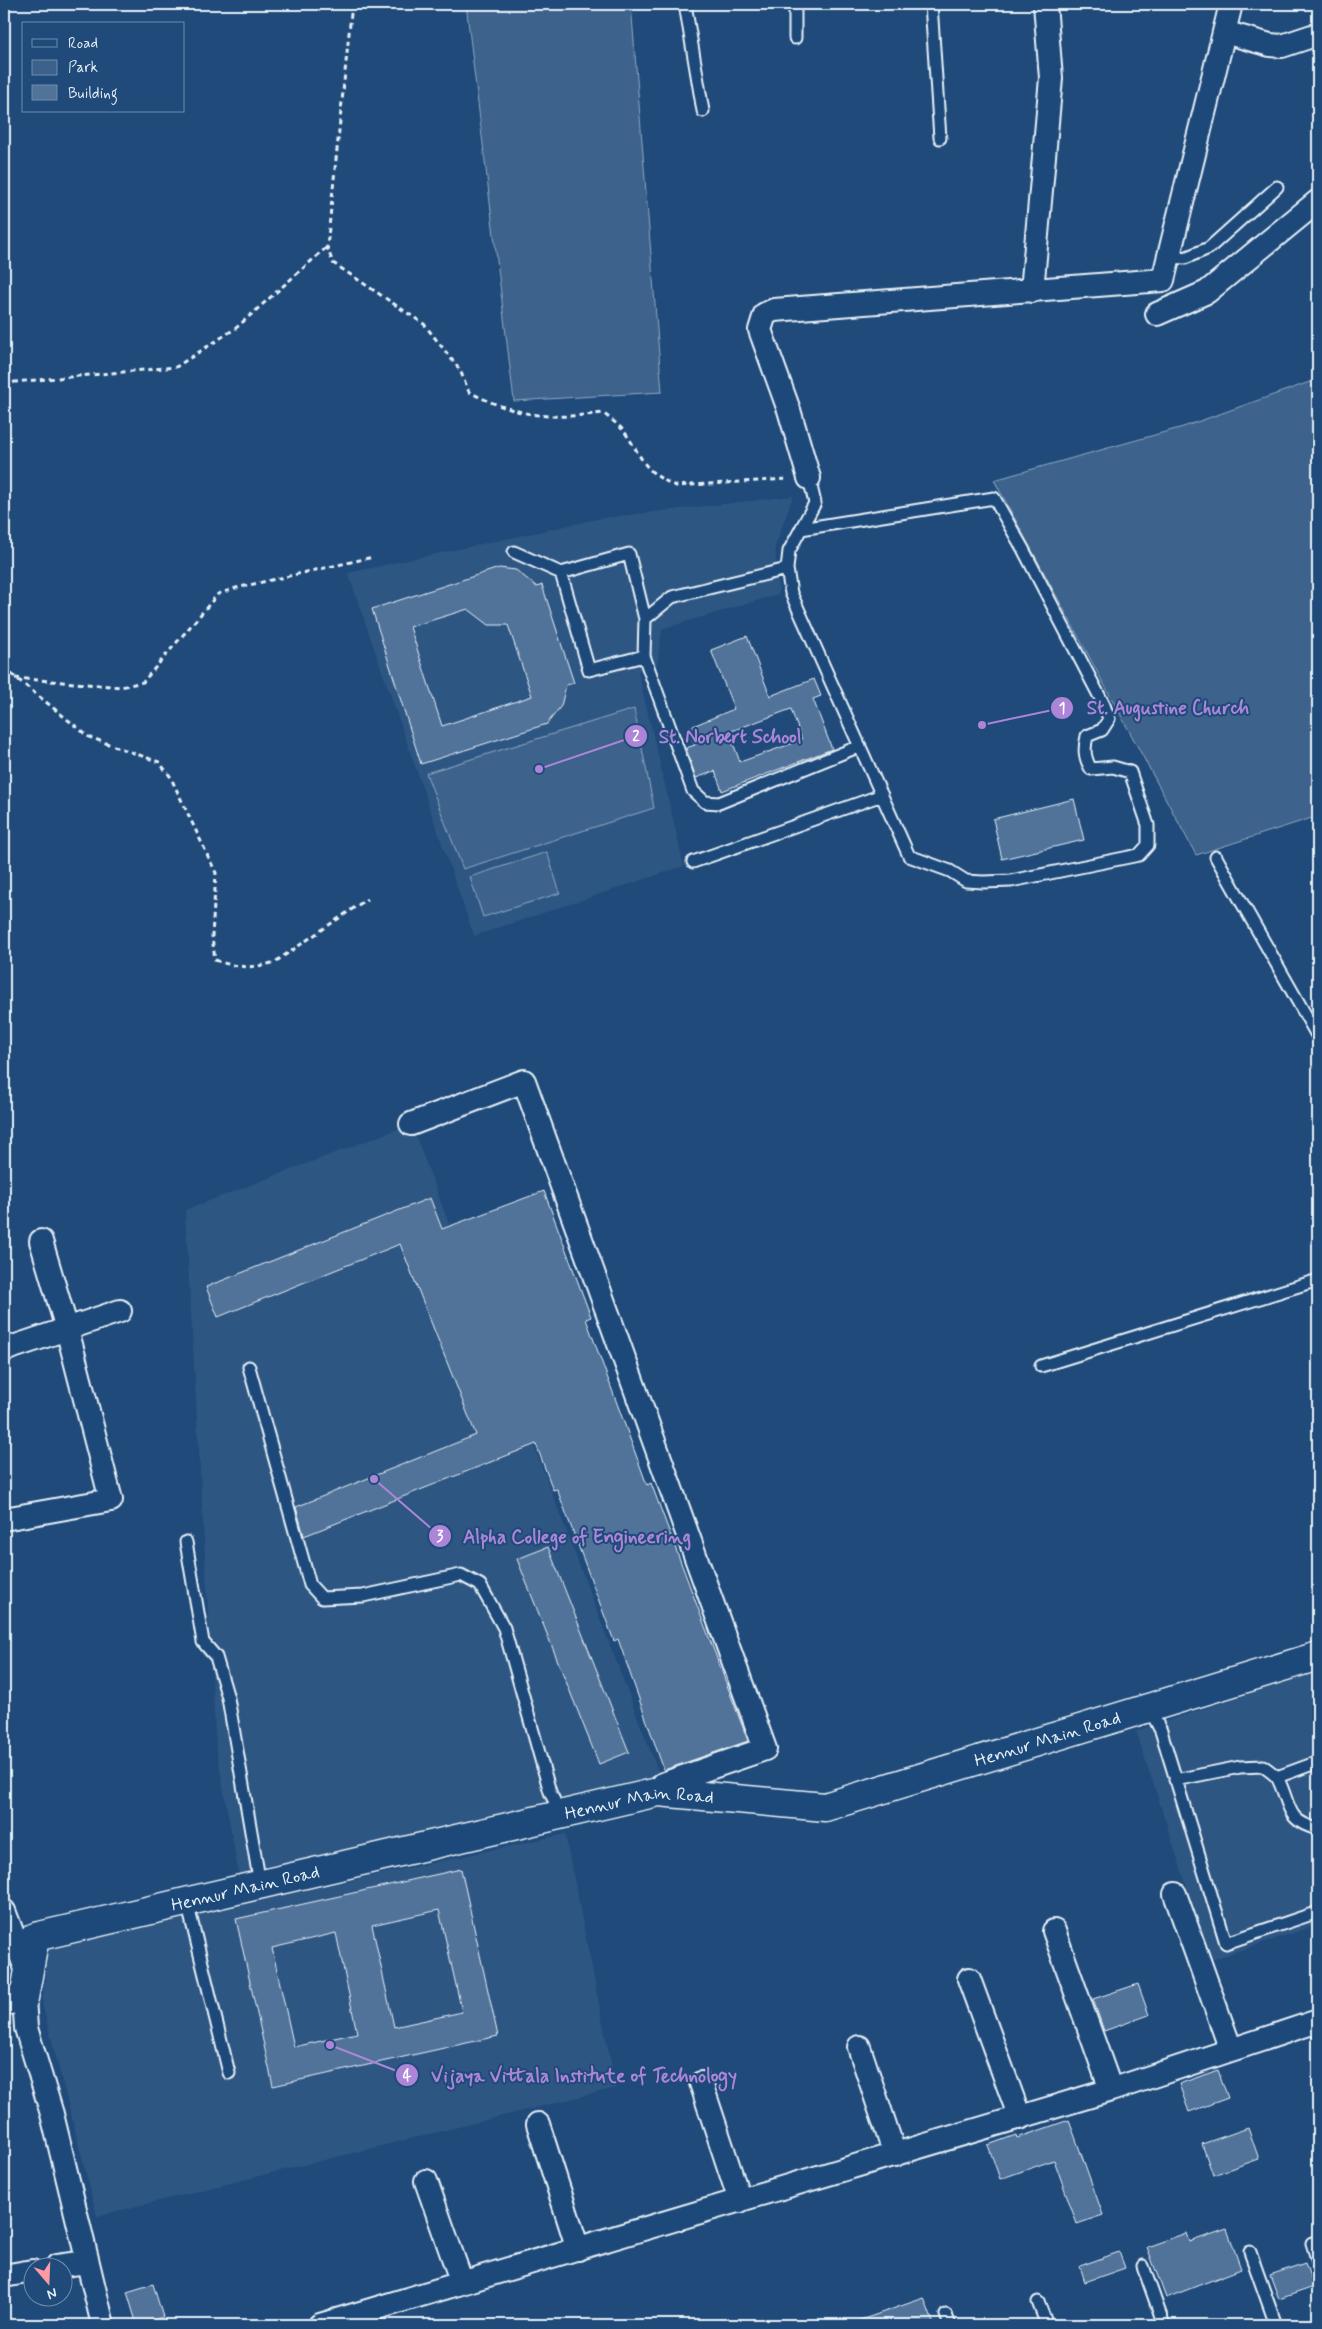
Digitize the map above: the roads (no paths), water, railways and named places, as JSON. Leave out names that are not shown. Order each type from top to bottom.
[{"type":"main road","name":"Hennur Main Road","points":[[18,1991],[35,1937],[658,1792],[825,1807],[1318,1656]]},
{"type":"street","points":[[1032,290],[1052,78],[1045,4]]},
{"type":"street","points":[[810,478],[789,410],[760,330],[765,314],[774,310],[1163,280],[1231,4]]},
{"type":"street","points":[[1224,32],[1270,45],[1282,46],[1318,34]]},
{"type":"street","points":[[1158,314],[1208,292],[1318,201]]},
{"type":"street","points":[[411,1124],[524,1081],[765,1749],[663,1784],[658,1792]]},
{"type":"street","points":[[4,1518],[111,1500],[67,1329],[41,1241]]},
{"type":"street","points":[[4,1350],[120,1311]]},
{"type":"street","points":[[1175,1894],[1231,2050]]},
{"type":"street","points":[[4,1911],[26,2028],[52,2114],[86,2262],[103,2325]]},
{"type":"street","points":[[1054,1931],[1112,2090]]},
{"type":"street","points":[[969,1978],[1020,2118]]},
{"type":"street","points":[[320,2325],[1112,2090],[1318,2021]]},
{"type":"street","points":[[859,2047],[895,2154]]},
{"type":"street","points":[[701,2083],[740,2200]]},
{"type":"street","points":[[538,2124],[578,2249]]},
{"type":"street","points":[[426,2181],[462,2283]]},
{"type":"street","points":[[72,2264],[86,2262]]},
{"type":"street","points":[[4,2276],[22,2273]]},
{"type":"lane","points":[[685,4],[703,111]]},
{"type":"lane","points":[[795,4],[795,38]]},
{"type":"lane","points":[[931,4],[940,138]]},
{"type":"lane","points":[[1169,257],[1185,258],[1209,248],[1277,187]]},
{"type":"lane","points":[[801,529],[994,498],[1023,549],[1104,705],[1108,719],[1102,730],[1087,736],[1084,750],[1086,760],[1091,769],[1113,767],[1130,772],[1148,825],[1148,845],[1139,855],[1011,881],[966,881],[950,871],[909,856],[790,592],[786,569],[789,551],[815,502],[810,478]]},
{"type":"lane","points":[[514,552],[561,573],[629,554],[645,619],[644,656],[693,791],[705,802],[719,802],[860,746]]},
{"type":"lane","points":[[645,619],[672,597],[786,569]]},
{"type":"lane","points":[[561,573],[590,670],[644,656]]},
{"type":"lane","points":[[693,862],[882,795]]},
{"type":"lane","points":[[1216,857],[1318,1037]]},
{"type":"lane","points":[[1040,1366],[1318,1280]]},
{"type":"lane","points":[[249,1367],[310,1585],[322,1598],[363,1596],[461,1575],[480,1585],[504,1628],[550,1792],[561,1814]]},
{"type":"lane","points":[[186,1542],[202,1642],[216,1658],[228,1698],[260,1884]]},
{"type":"lane","points":[[1149,1708],[1161,1731],[1226,1943],[1318,1912]]},
{"type":"lane","points":[[1277,1777],[1318,1762]]},
{"type":"lane","points":[[1176,1780],[1240,1766],[1263,1766],[1277,1777],[1291,1814],[1304,1826],[1318,1829]]},
{"type":"lane","points":[[187,1902],[229,2073]]},
{"type":"lane","points":[[1312,2243],[1318,2262]]},
{"type":"lane","points":[[1250,2252],[1276,2325]]},
{"type":"lane","points":[[1143,2266],[1164,2325]]},
{"type":"lane","points":[[1038,2302],[1047,2325]]},
{"type":"place","name":"St. Augustine Church","points":[[982,725]]},
{"type":"place","name":"St. Norbert School","points":[[539,769]]},
{"type":"place","name":"Alpha College of Engineering","points":[[374,1479]]},
{"type":"place","name":"Vijaya Vittala Institute of Technology","points":[[330,2045]]}]
